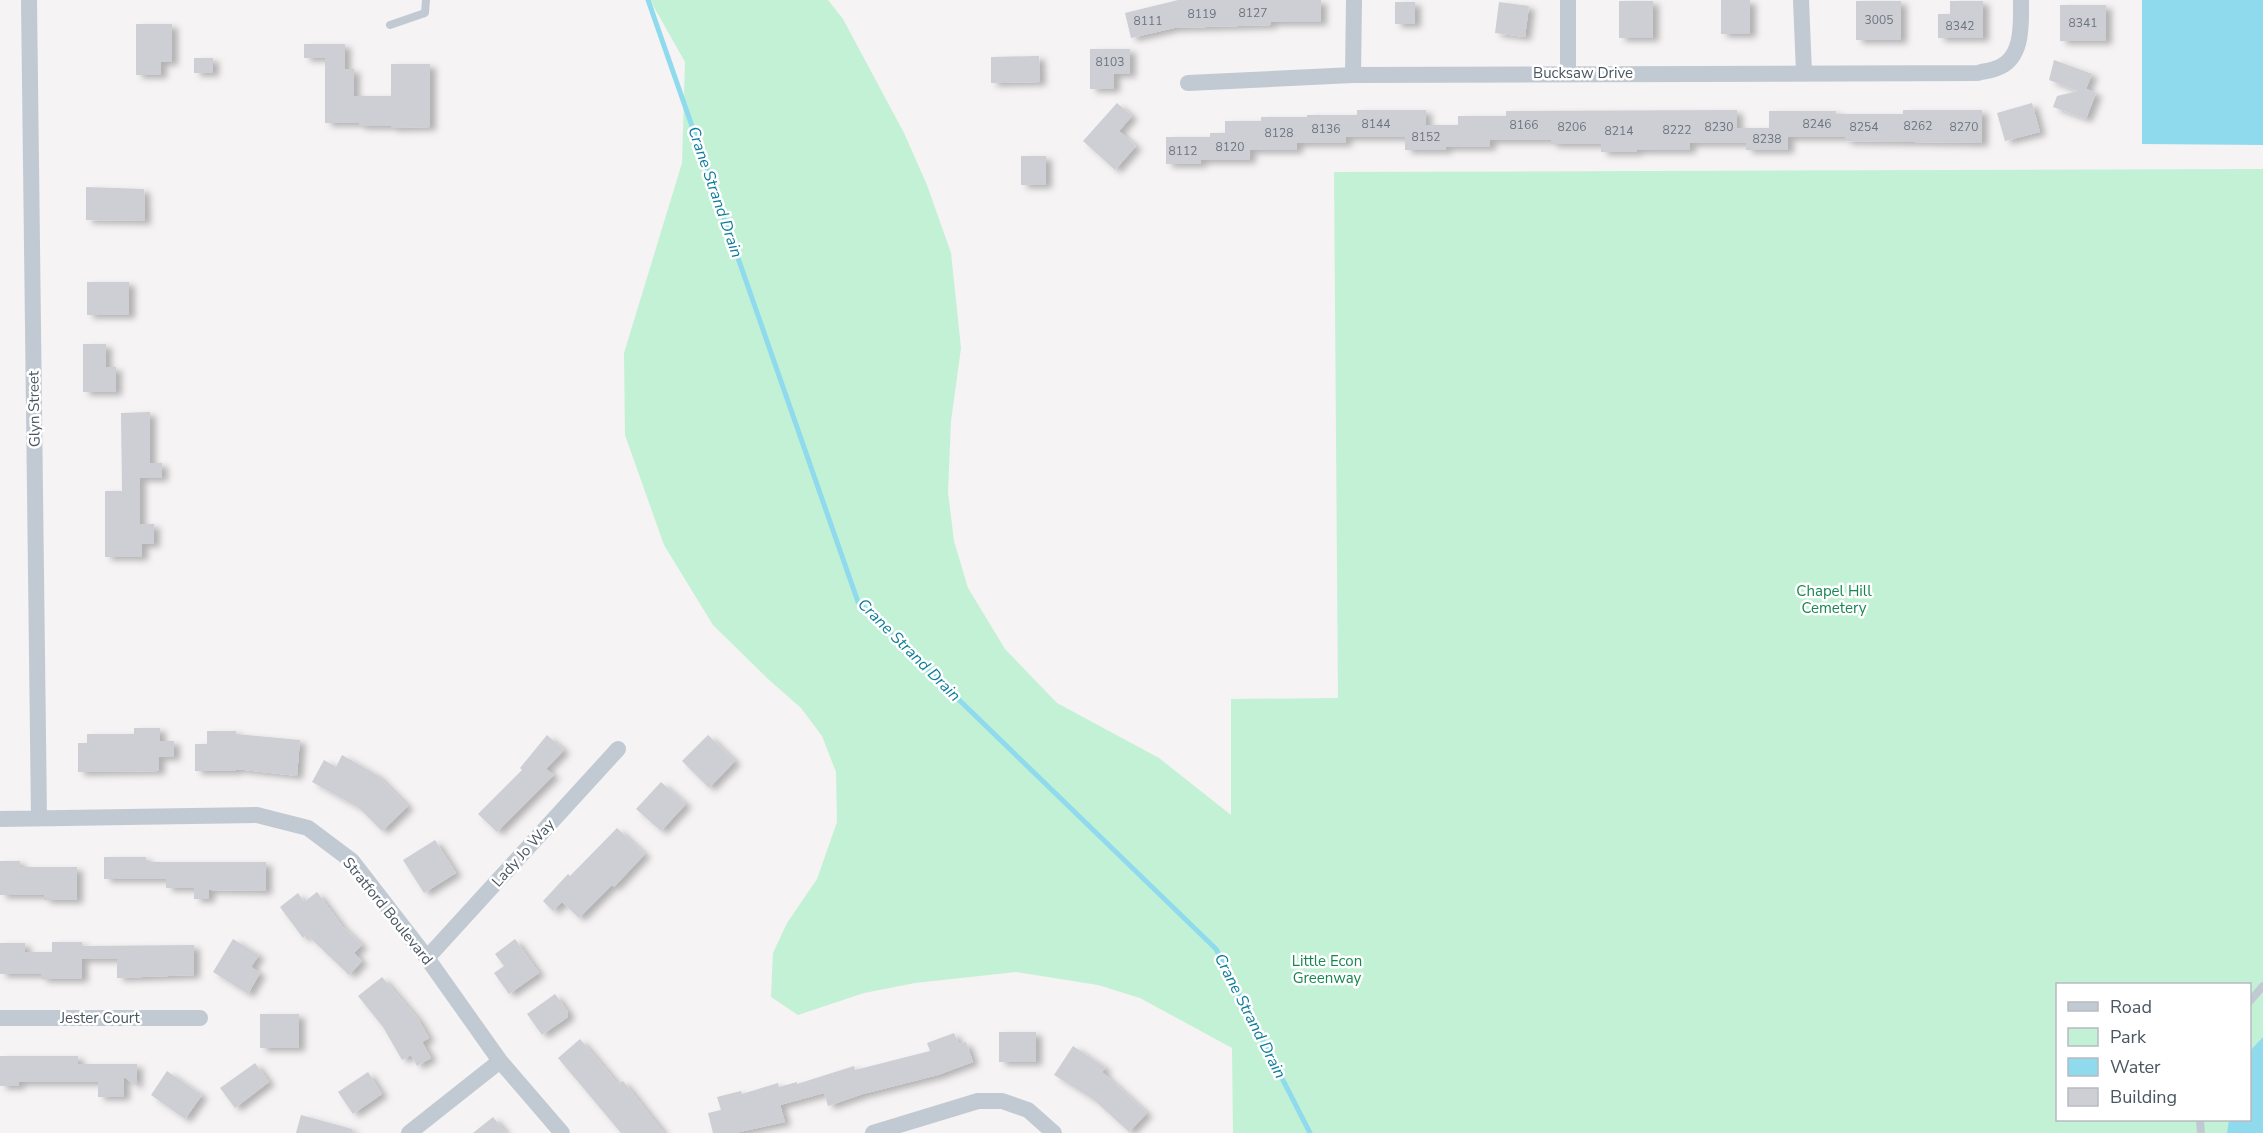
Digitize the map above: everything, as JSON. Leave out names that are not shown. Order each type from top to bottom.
[{"type":"street","name":"Glyn Street","points":[[29,0],[39,818]]},
{"type":"street","points":[[1353,75],[1354,0]]},
{"type":"street","points":[[1568,0],[1568,72]]},
{"type":"street","points":[[1801,0],[1804,72]]},
{"type":"street","name":"Bucksaw Drive","points":[[1188,83],[1353,75],[1568,72],[1978,72],[1999,68],[2014,53],[2021,31],[2021,0]]},
{"type":"street","name":"Lady Jo Way","points":[[427,958],[618,748]]},
{"type":"street","name":"Stratford Boulevard","points":[[0,819],[257,815],[308,828],[352,861],[427,958],[500,1061],[562,1133]]},
{"type":"street","name":"Jester Court","points":[[0,1018],[200,1018]]},
{"type":"street","points":[[409,1133],[500,1061]]},
{"type":"street","points":[[873,1133],[978,1101],[1002,1101],[1028,1110],[1054,1133]]},
{"type":"lane","points":[[390,25],[425,13],[426,0]]},
{"type":"lane","points":[[2251,1000],[2263,986]]},
{"type":"green space","name":"Chapel Hill Cemetery","points":[[650,0],[828,0],[843,19],[904,133],[927,185],[951,253],[961,348],[951,421],[948,492],[954,541],[968,588],[1005,649],[1057,703],[1159,758],[1231,815],[1231,699],[1338,698],[1334,172],[2263,169],[2263,1133],[1233,1133],[1232,1048],[1140,998],[1098,985],[1016,972],[915,983],[864,993],[798,1015],[771,997],[773,953],[787,923],[817,879],[837,822],[836,772],[822,736],[801,708],[713,625],[664,545],[625,435],[624,353],[682,163],[685,62]]},
{"type":"water","points":[[2142,0],[2263,0],[2263,145],[2142,144]]},
{"type":"water","points":[[2263,1037],[2263,1133],[2227,1133],[2229,1121],[2251,1121],[2251,1050]]},
{"type":"building","points":[[1178,0],[1321,0],[1321,22],[1271,22],[1271,25],[1174,28],[1131,38],[1125,13]]},
{"type":"building","points":[[1721,0],[1750,0],[1750,34],[1721,34]]},
{"type":"building","points":[[1619,1],[1653,1],[1653,38],[1619,38]]},
{"type":"building","points":[[1856,1],[1901,1],[1901,40],[1856,40]]},
{"type":"building","points":[[1950,1],[1983,1],[1983,38],[1938,38],[1938,14],[1950,14]]},
{"type":"building","points":[[1395,2],[1415,2],[1415,24],[1395,24]]},
{"type":"building","points":[[1499,2],[1529,6],[1525,37],[1495,33]]},
{"type":"building","points":[[2060,5],[2106,5],[2106,41],[2060,41]]},
{"type":"building","points":[[136,24],[172,24],[172,62],[161,62],[161,75],[136,75]]},
{"type":"building","points":[[304,44],[345,44],[345,69],[354,69],[354,96],[391,96],[391,64],[430,64],[430,127],[391,128],[391,126],[359,126],[359,123],[325,123],[325,58],[304,58]]},
{"type":"building","points":[[1090,49],[1130,49],[1130,74],[1114,74],[1114,89],[1090,89]]},
{"type":"building","points":[[1039,56],[1040,82],[991,83],[991,57]]},
{"type":"building","points":[[194,58],[213,58],[213,73],[194,73]]},
{"type":"building","points":[[2054,60],[2092,74],[2086,89],[2096,93],[2086,119],[2053,107],[2057,96],[2078,91],[2049,80]]},
{"type":"building","points":[[1117,103],[1132,116],[1119,131],[1136,146],[1115,170],[1083,141]]},
{"type":"building","points":[[2032,103],[2040,132],[2005,141],[1997,113]]},
{"type":"building","points":[[1357,110],[1426,110],[1426,125],[1458,125],[1458,116],[1506,116],[1506,111],[1737,110],[1737,128],[1769,128],[1769,111],[1903,114],[1903,110],[1982,110],[1982,143],[1845,141],[1845,137],[1788,137],[1788,150],[1746,150],[1746,143],[1690,143],[1690,150],[1601,152],[1601,144],[1551,144],[1551,140],[1490,140],[1490,147],[1405,150],[1405,137],[1346,137],[1346,143],[1297,143],[1297,150],[1250,150],[1250,160],[1201,160],[1201,164],[1166,164],[1166,137],[1210,137],[1210,133],[1225,133],[1225,121],[1261,121],[1261,117],[1357,115]]},
{"type":"building","points":[[1021,156],[1046,156],[1046,185],[1021,185]]},
{"type":"building","points":[[86,187],[144,189],[145,221],[86,220]]},
{"type":"building","points":[[87,282],[129,282],[129,315],[87,315]]},
{"type":"building","points":[[83,344],[106,344],[106,367],[116,367],[116,392],[83,392]]},
{"type":"building","points":[[150,412],[150,463],[162,463],[162,478],[140,478],[140,524],[154,524],[154,544],[142,544],[142,557],[105,557],[105,491],[122,491],[121,413]]},
{"type":"building","points":[[134,728],[160,728],[160,741],[174,741],[174,757],[159,757],[159,771],[78,772],[78,743],[87,743],[87,734],[134,734]]},
{"type":"building","points":[[207,731],[236,731],[236,734],[300,740],[297,776],[236,769],[236,771],[195,771],[195,744],[207,744]]},
{"type":"building","points":[[547,735],[564,750],[546,769],[554,775],[497,832],[478,814],[522,770],[520,768]]},
{"type":"building","points":[[708,735],[735,761],[709,788],[682,761]]},
{"type":"building","points":[[342,755],[377,775],[408,806],[382,831],[359,808],[312,782],[324,760],[336,767]]},
{"type":"building","points":[[661,782],[686,804],[661,831],[636,809]]},
{"type":"building","points":[[617,828],[645,854],[614,887],[612,885],[579,918],[562,902],[553,911],[543,901]]},
{"type":"building","points":[[435,840],[456,873],[424,893],[403,860]]},
{"type":"building","points":[[104,857],[146,857],[146,862],[266,862],[266,891],[209,890],[209,899],[194,899],[194,888],[166,888],[166,879],[104,879]]},
{"type":"building","points":[[0,861],[20,861],[20,867],[77,867],[77,900],[44,900],[44,895],[0,895]]},
{"type":"building","points":[[317,892],[342,926],[362,945],[354,953],[362,961],[349,975],[307,935],[303,938],[280,907],[298,893],[304,902]]},
{"type":"building","points":[[233,939],[259,955],[251,967],[260,973],[248,994],[213,972]]},
{"type":"building","points":[[515,939],[539,973],[509,994],[494,973],[504,966],[495,954]]},
{"type":"building","points":[[52,942],[82,942],[82,946],[194,945],[194,975],[117,978],[117,959],[82,959],[82,979],[41,979],[41,974],[0,974],[0,943],[25,943],[25,952],[52,952]]},
{"type":"building","points":[[382,977],[418,1019],[429,1038],[422,1042],[431,1058],[417,1066],[411,1055],[402,1060],[383,1027],[358,996]]},
{"type":"building","points":[[555,994],[568,1012],[568,1017],[542,1035],[527,1014]]},
{"type":"building","points":[[260,1014],[299,1014],[299,1048],[260,1048]]},
{"type":"building","points":[[999,1032],[1036,1032],[1036,1062],[999,1062]]},
{"type":"building","points":[[954,1033],[959,1044],[966,1042],[973,1062],[938,1075],[863,1094],[828,1106],[824,1093],[780,1105],[785,1122],[735,1133],[713,1133],[708,1113],[721,1110],[717,1097],[741,1091],[742,1094],[778,1083],[779,1087],[797,1082],[797,1084],[854,1066],[855,1070],[930,1051],[927,1043]]},
{"type":"building","points":[[580,1039],[618,1084],[623,1081],[664,1133],[621,1133],[558,1058]]},
{"type":"building","points":[[1073,1046],[1106,1068],[1102,1072],[1147,1113],[1129,1132],[1094,1100],[1054,1075]]},
{"type":"building","points":[[0,1056],[78,1056],[78,1064],[137,1064],[137,1086],[124,1077],[124,1097],[98,1097],[98,1082],[19,1082],[19,1086],[0,1086]]},
{"type":"building","points":[[255,1063],[269,1082],[235,1108],[220,1088]]},
{"type":"building","points":[[167,1071],[202,1095],[185,1119],[151,1095]]},
{"type":"building","points":[[368,1072],[382,1094],[353,1114],[338,1092]]},
{"type":"building","points":[[301,1115],[352,1129],[352,1133],[296,1133]]},
{"type":"building","points":[[493,1117],[506,1133],[473,1133]]},
{"type":"waterway","name":"Crane Strand Drain","points":[[648,0],[858,602],[1216,949],[1310,1133]]},
{"type":"park label","name":"Little Econ Greenway","points":[[1327,970]]}]
